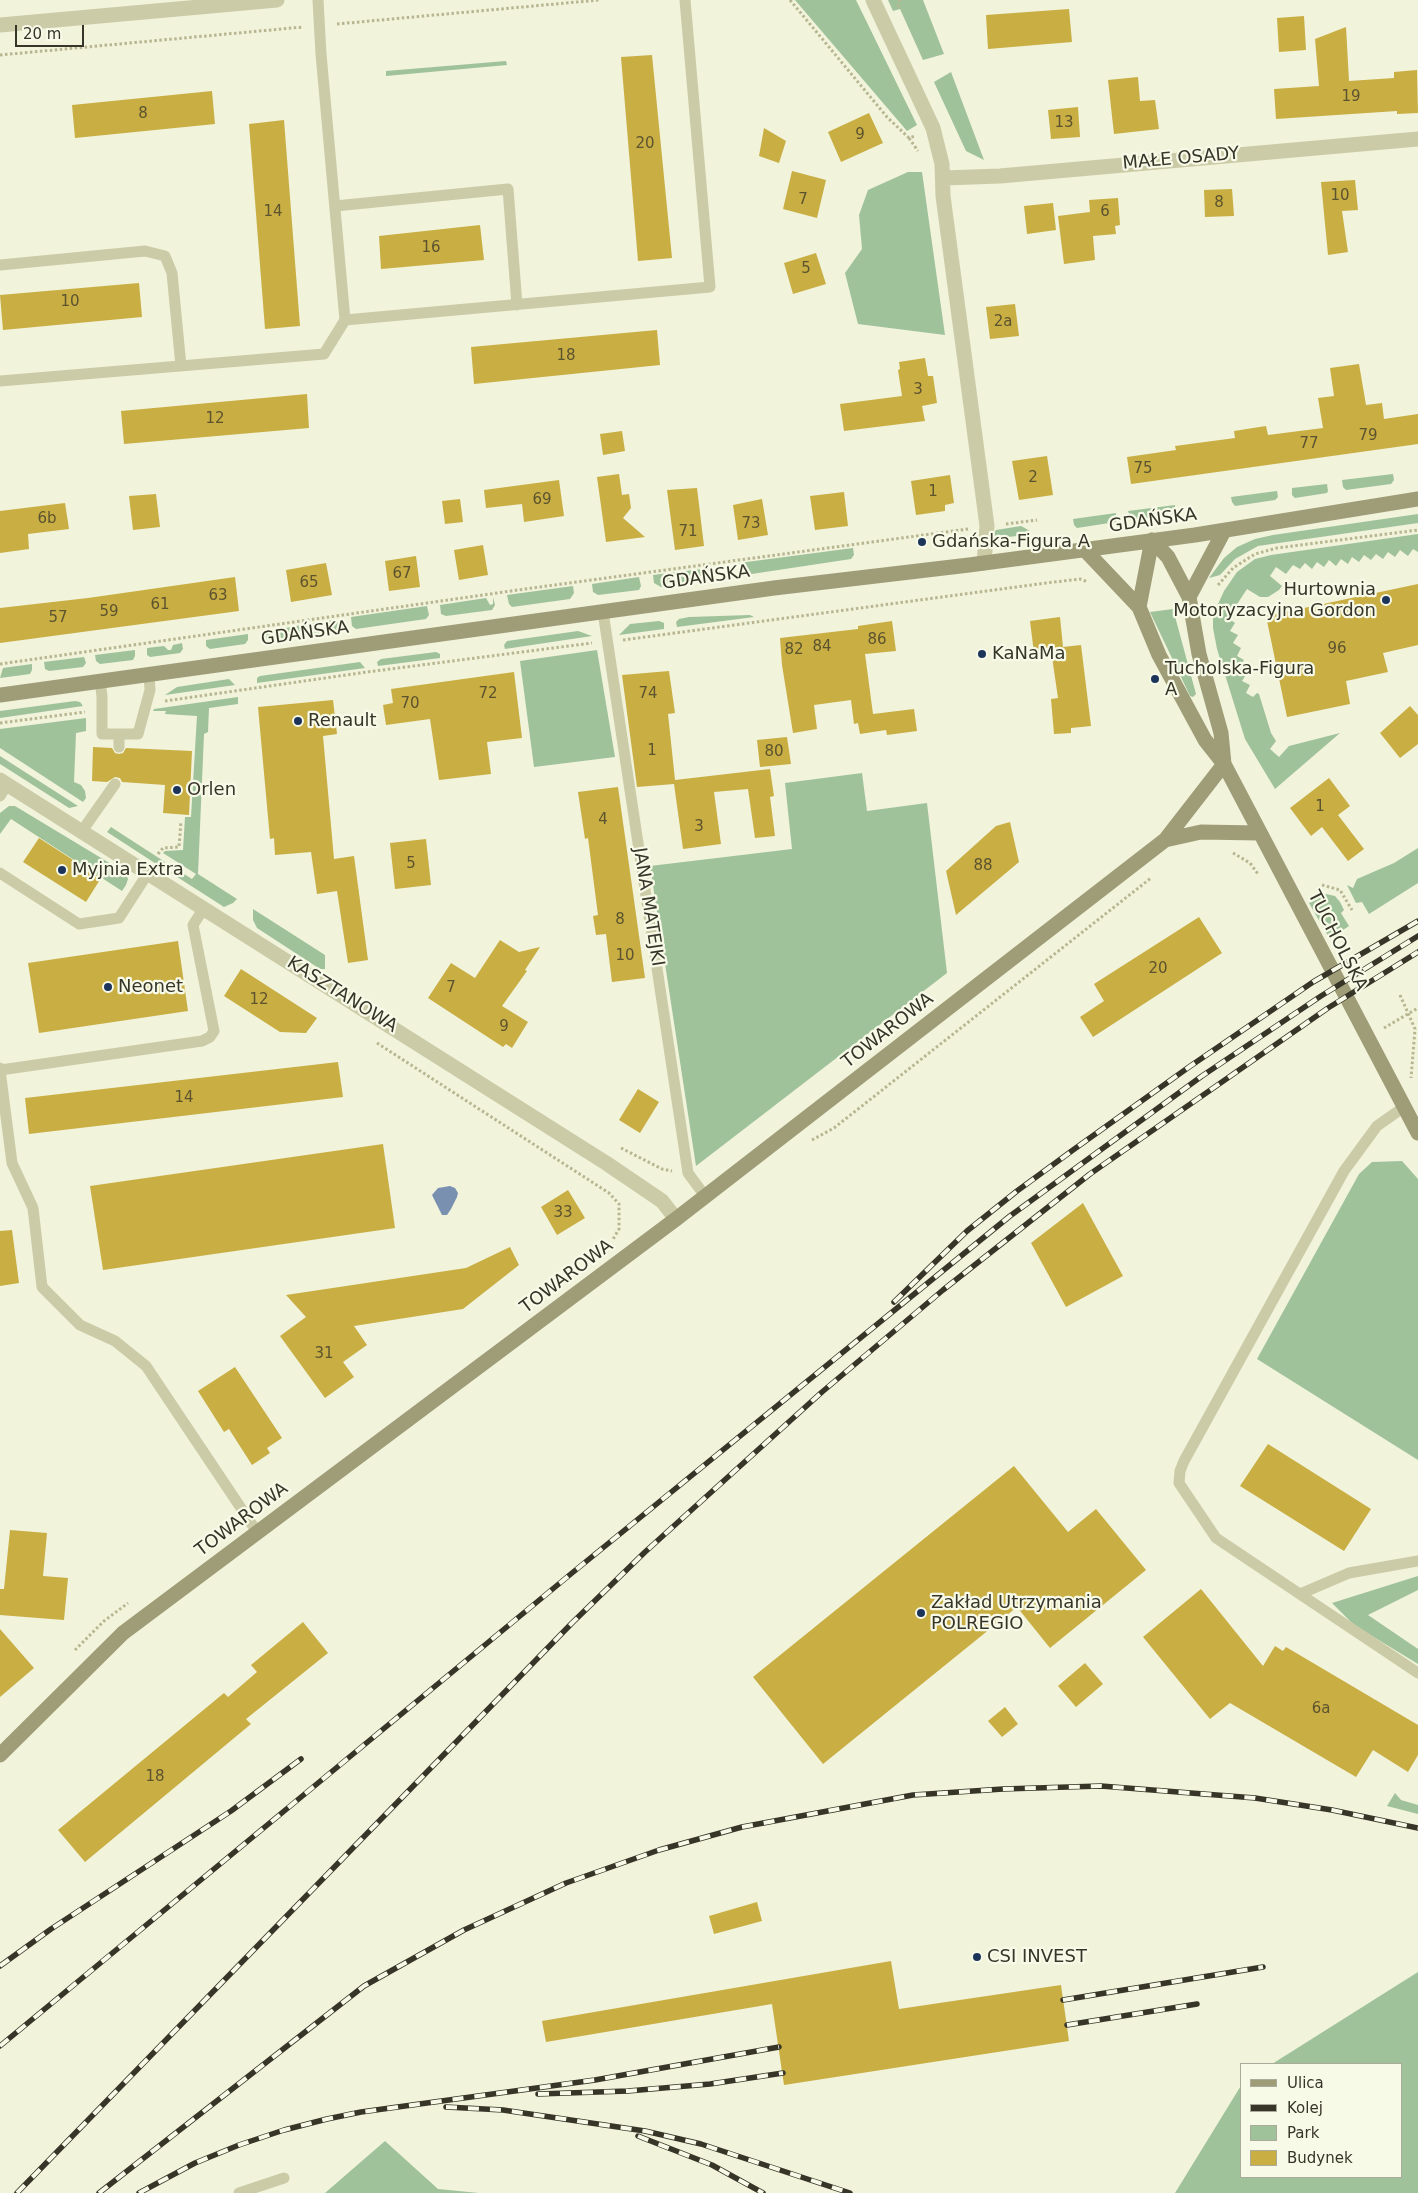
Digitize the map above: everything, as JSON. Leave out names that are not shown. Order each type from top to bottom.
[{"type":"main road","name":"GDAŃSKA","points":[[0,695],[774,588],[984,563],[1152,540],[1418,499]]},
{"type":"main road","points":[[1188,597],[1224,530]]},
{"type":"main road","points":[[1139,607],[1152,540]]},
{"type":"main road","name":"TUCHOLSKA","points":[[1152,540],[1168,557],[1188,597],[1198,654],[1221,732],[1224,764]]},
{"type":"main road","name":"TUCHOLSKA","points":[[1084,549],[1139,607],[1159,655],[1205,740],[1224,764],[1258,833],[1418,1133]]},
{"type":"main road","name":"TOWAROWA","points":[[0,1755],[123,1633],[676,1219],[1165,840],[1224,764]]},
{"type":"main road","name":"TOWAROWA","points":[[1165,840],[1201,832],[1258,833]]},
{"type":"street","points":[[0,25],[277,0]]},
{"type":"street","points":[[873,0],[933,128],[943,171],[947,222],[988,526],[984,563]]},
{"type":"street","name":"MAŁE OSADY","points":[[943,171],[1000,176],[1418,140]]},
{"type":"street","name":"KASZTANOWA","points":[[2,787],[82,831],[606,1163],[662,1201],[676,1219]]},
{"type":"lane","points":[[0,381],[324,354],[345,320],[318,0]]},
{"type":"lane","points":[[345,320],[710,287],[685,0]]},
{"type":"lane","points":[[335,206],[508,189],[518,305]]},
{"type":"lane","points":[[0,265],[145,252],[165,256],[172,273],[181,366]]},
{"type":"lane","name":"JANA MATEJKI","points":[[603,612],[688,1173],[705,1196]]},
{"type":"lane","points":[[100,681],[102,734],[138,734],[150,690],[149,674]]},
{"type":"lane","points":[[119,734],[119,747]]},
{"type":"lane","points":[[82,831],[115,784]]},
{"type":"lane","points":[[0,874],[79,924],[118,918],[148,873]]},
{"type":"lane","points":[[204,908],[193,925],[214,1030],[210,1037],[202,1040],[0,1069],[12,1163],[32,1208],[42,1287],[80,1325],[115,1342],[146,1366],[257,1532]]},
{"type":"lane","points":[[1404,1107],[1377,1126],[1344,1171],[1180,1471],[1179,1483],[1216,1538],[1418,1673]]},
{"type":"lane","points":[[1300,1594],[1349,1573],[1418,1561]]},
{"type":"lane","points":[[239,2193],[284,2178]]},
{"type":"path","points":[[0,55],[599,0]]},
{"type":"path","points":[[790,0],[887,117],[908,138],[918,135]]},
{"type":"path","points":[[302,27],[303,37]]},
{"type":"path","points":[[1001,524],[1037,520]]},
{"type":"path","points":[[0,664],[545,586],[975,528]]},
{"type":"path","points":[[1217,587],[1232,568],[1256,554],[1277,548],[1418,530]]},
{"type":"path","points":[[159,701],[376,670],[607,642],[1046,583],[1080,579],[1096,584]]},
{"type":"path","points":[[0,723],[85,712]]},
{"type":"path","points":[[158,854],[163,848],[179,847],[181,821]]},
{"type":"path","points":[[1232,852],[1250,863],[1262,881]]},
{"type":"path","points":[[805,1144],[841,1122],[1158,872]]},
{"type":"path","points":[[1322,885],[1340,890],[1352,910]]},
{"type":"path","points":[[1400,995],[1416,1029],[1411,1078],[1414,1084]]},
{"type":"path","points":[[1366,1038],[1418,1008]]},
{"type":"path","points":[[616,1145],[662,1169],[680,1173]]},
{"type":"path","points":[[595,1184],[609,1193],[619,1204],[620,1218]]},
{"type":"green space","points":[[795,0],[856,0],[917,125],[907,131]]},
{"type":"green space","points":[[888,0],[923,0],[944,54],[923,60],[900,9],[893,11]]},
{"type":"green space","points":[[506,61],[507,65],[386,76],[386,71]]},
{"type":"green space","points":[[951,72],[984,160],[966,151],[934,82]]},
{"type":"green space","points":[[908,172],[922,172],[945,335],[858,324],[845,273],[862,249],[859,215],[868,190]]},
{"type":"green space","points":[[1393,474],[1394,480],[1391,484],[1346,490],[1343,487],[1342,480]]},
{"type":"green space","points":[[1327,484],[1327,493],[1295,498],[1292,495],[1292,488]]},
{"type":"green space","points":[[1277,491],[1278,497],[1275,500],[1235,506],[1231,497]]},
{"type":"green space","points":[[1175,505],[1175,514],[1131,520],[1128,511]]},
{"type":"green space","points":[[1116,513],[1116,522],[1077,528],[1074,525],[1073,519]]},
{"type":"green space","points":[[1418,514],[1418,523],[1258,546],[1235,559],[1220,575],[1209,578],[1224,558],[1237,547],[1255,539]]},
{"type":"green space","points":[[1021,526],[1030,531],[1031,534],[994,539],[991,537],[996,530]]},
{"type":"green space","points":[[1418,534],[1418,552],[1413,549],[1408,556],[1400,550],[1395,557],[1388,552],[1383,559],[1376,554],[1371,560],[1364,555],[1359,562],[1352,557],[1348,564],[1341,559],[1336,566],[1329,560],[1324,567],[1317,562],[1312,569],[1305,563],[1300,569],[1293,565],[1286,574],[1276,567],[1270,576],[1282,586],[1279,590],[1268,597],[1260,597],[1247,589],[1228,618],[1235,623],[1230,631],[1238,635],[1233,643],[1241,648],[1237,656],[1244,660],[1239,668],[1247,673],[1242,681],[1250,685],[1246,693],[1253,697],[1257,693],[1259,694],[1271,733],[1276,741],[1270,749],[1279,757],[1289,746],[1340,733],[1275,789],[1245,739],[1217,649],[1213,628],[1213,615],[1224,591],[1237,572],[1255,559],[1271,555]]},
{"type":"green space","points":[[853,548],[854,555],[851,559],[745,575],[741,572],[739,563]]},
{"type":"green space","points":[[710,568],[711,575],[708,579],[661,587],[654,583],[653,575]]},
{"type":"green space","points":[[639,577],[641,586],[639,590],[598,595],[593,592],[592,584]]},
{"type":"green space","points":[[573,586],[574,593],[570,599],[512,607],[509,604],[507,595]]},
{"type":"green space","points":[[493,597],[495,605],[492,610],[446,616],[441,614],[440,605],[486,598],[490,605],[493,604]]},
{"type":"green space","points":[[427,606],[429,615],[426,619],[356,629],[352,626],[351,617]]},
{"type":"green space","points":[[1173,609],[1196,694],[1193,697],[1190,696],[1150,612]]},
{"type":"green space","points":[[750,615],[754,617],[677,627],[676,622],[679,619],[689,617]]},
{"type":"green space","points":[[338,620],[339,628],[337,632],[265,641],[260,633],[270,631],[270,633],[275,633],[275,630],[318,622],[321,628],[325,628],[326,621]]},
{"type":"green space","points":[[659,621],[664,623],[664,629],[619,635],[630,624]]},
{"type":"green space","points":[[578,631],[592,636],[505,649],[504,645],[507,641]]},
{"type":"green space","points":[[248,634],[248,640],[245,644],[210,649],[206,646],[206,640]]},
{"type":"green space","points":[[182,643],[183,649],[180,653],[150,657],[147,655],[147,648],[164,646],[171,650],[173,645]]},
{"type":"green space","points":[[135,650],[133,660],[100,664],[96,661],[95,655]]},
{"type":"green space","points":[[597,650],[615,757],[534,767],[520,661]]},
{"type":"green space","points":[[436,652],[440,654],[440,658],[378,666],[377,662],[381,659]]},
{"type":"green space","points":[[84,657],[86,663],[83,667],[49,671],[45,669],[44,662]]},
{"type":"green space","points":[[360,662],[365,668],[257,683],[257,678],[260,676]]},
{"type":"green space","points":[[32,664],[30,674],[0,678],[3,668]]},
{"type":"green space","points":[[229,679],[235,685],[165,695],[177,687]]},
{"type":"green space","points":[[238,697],[238,704],[209,708],[208,732],[204,734],[198,874],[237,899],[224,907],[171,873],[175,868],[192,879],[196,874],[163,853],[165,851],[183,850],[185,817],[191,817],[197,716],[165,714],[166,711],[153,711],[154,709]]},
{"type":"green space","points":[[75,701],[80,702],[83,706],[0,718],[0,711]]},
{"type":"green space","points":[[86,718],[86,731],[76,733],[74,782],[81,785],[85,791],[86,798],[83,802],[0,748],[0,729]]},
{"type":"green space","points":[[0,756],[78,806],[69,808],[0,764]]},
{"type":"green space","points":[[862,773],[867,811],[927,803],[947,973],[696,1166],[650,866],[792,849],[785,783]]},
{"type":"green space","points":[[9,806],[15,806],[126,873],[128,879],[122,891],[11,819],[0,834],[0,813]]},
{"type":"green space","points":[[111,827],[165,862],[161,867],[107,832]]},
{"type":"green space","points":[[1418,848],[1418,883],[1369,914],[1362,902],[1356,903],[1347,885],[1353,888],[1357,879],[1394,863]]},
{"type":"green space","points":[[1326,894],[1335,896],[1340,902],[1344,910],[1341,913],[1349,926],[1334,936],[1332,934],[1328,936],[1309,903]]},
{"type":"green space","points":[[253,909],[325,955],[325,969],[320,969],[257,928],[253,920]]},
{"type":"green space","points":[[1402,1161],[1418,1179],[1418,1460],[1257,1359],[1359,1174],[1372,1162]]},
{"type":"green space","points":[[1418,1576],[1418,1590],[1368,1615],[1418,1649],[1418,1664],[1354,1625],[1332,1603]]},
{"type":"green space","points":[[1395,1793],[1401,1800],[1418,1805],[1418,1814],[1387,1806]]},
{"type":"green space","points":[[1418,1972],[1418,2193],[1175,2193],[1240,2087],[1240,2178],[1403,2178],[1403,2063],[1274,2063]]},
{"type":"green space","points":[[385,2141],[438,2189],[479,2193],[325,2193]]},
{"type":"water","points":[[450,1186],[455,1188],[458,1193],[457,1197],[447,1215],[442,1215],[432,1195],[438,1188]]},
{"type":"building","points":[[1069,9],[1072,42],[988,49],[986,15]]},
{"type":"building","points":[[1304,16],[1306,50],[1279,52],[1277,18]]},
{"type":"building","points":[[1346,27],[1349,81],[1394,78],[1394,72],[1417,70],[1418,113],[1397,114],[1397,111],[1276,119],[1274,89],[1319,86],[1315,39]]},
{"type":"building","points":[[652,55],[672,258],[638,261],[621,57]]},
{"type":"building","points":[[1138,77],[1140,101],[1155,100],[1159,129],[1114,134],[1108,80]]},
{"type":"building","points":[[212,91],[215,124],[75,138],[72,105]]},
{"type":"building","points":[[1078,107],[1080,137],[1051,139],[1048,110]]},
{"type":"building","points":[[869,113],[883,143],[841,162],[828,132]]},
{"type":"building","points":[[284,120],[300,326],[265,329],[249,124]]},
{"type":"building","points":[[764,128],[786,141],[779,163],[759,156]]},
{"type":"building","points":[[792,171],[826,180],[817,218],[783,209]]},
{"type":"building","points":[[1355,180],[1358,210],[1342,211],[1348,252],[1328,255],[1321,182]]},
{"type":"building","points":[[1232,189],[1234,216],[1205,217],[1204,190]]},
{"type":"building","points":[[1118,198],[1120,225],[1115,226],[1116,234],[1093,236],[1095,260],[1064,264],[1058,216],[1090,212],[1089,200]]},
{"type":"building","points":[[1053,203],[1056,230],[1027,234],[1024,206]]},
{"type":"building","points":[[480,225],[484,260],[381,269],[379,236]]},
{"type":"building","points":[[816,253],[826,284],[793,294],[784,263]]},
{"type":"building","points":[[139,283],[142,317],[3,330],[0,295]]},
{"type":"building","points":[[1015,304],[1019,336],[990,339],[986,307]]},
{"type":"building","points":[[657,330],[660,365],[474,384],[471,347]]},
{"type":"building","points":[[925,358],[928,376],[933,376],[937,403],[922,406],[925,421],[844,431],[840,404],[902,396],[898,370],[900,369],[899,362]]},
{"type":"building","points":[[1359,364],[1366,405],[1382,403],[1384,419],[1418,414],[1418,444],[1131,484],[1127,457],[1176,450],[1175,446],[1235,438],[1234,431],[1266,426],[1268,435],[1323,428],[1318,398],[1334,396],[1330,368]]},
{"type":"building","points":[[307,394],[309,428],[124,444],[121,411]]},
{"type":"building","points":[[622,431],[625,451],[603,455],[600,434]]},
{"type":"building","points":[[1047,456],[1053,495],[1019,500],[1012,461]]},
{"type":"building","points":[[619,474],[622,495],[629,494],[631,508],[623,518],[645,537],[606,542],[597,477]]},
{"type":"building","points":[[950,475],[954,503],[945,505],[945,511],[916,515],[911,481]]},
{"type":"building","points":[[559,480],[564,516],[524,522],[522,504],[486,508],[484,490]]},
{"type":"building","points":[[697,488],[704,546],[675,550],[667,490]]},
{"type":"building","points":[[844,492],[848,526],[815,530],[810,496]]},
{"type":"building","points":[[156,494],[160,527],[133,530],[129,496]]},
{"type":"building","points":[[460,499],[463,522],[445,524],[442,501]]},
{"type":"building","points":[[762,499],[768,535],[738,540],[733,505]]},
{"type":"building","points":[[65,503],[69,529],[28,534],[29,549],[0,553],[0,511]]},
{"type":"building","points":[[483,545],[488,575],[459,580],[454,550]]},
{"type":"building","points":[[416,556],[420,587],[389,591],[385,561]]},
{"type":"building","points":[[326,563],[332,595],[291,602],[286,570]]},
{"type":"building","points":[[235,577],[239,611],[0,643],[0,608],[88,598]]},
{"type":"building","points":[[1418,584],[1418,645],[1383,653],[1388,672],[1346,681],[1350,704],[1287,717],[1266,616]]},
{"type":"building","points":[[1060,617],[1063,647],[1081,645],[1091,726],[1071,728],[1071,733],[1054,734],[1051,699],[1058,698],[1051,650],[1034,653],[1030,621]]},
{"type":"building","points":[[892,621],[896,651],[865,654],[873,714],[914,709],[917,731],[887,735],[886,730],[860,734],[858,723],[854,724],[851,700],[814,705],[817,729],[793,733],[782,665],[780,638],[858,629],[858,626]]},
{"type":"building","points":[[669,671],[675,713],[668,714],[675,780],[770,769],[774,796],[770,797],[775,836],[755,838],[748,789],[714,792],[721,844],[683,849],[674,784],[637,787],[622,675]]},
{"type":"building","points":[[514,672],[522,738],[487,742],[491,774],[439,780],[430,719],[386,725],[383,705],[393,703],[391,689]]},
{"type":"building","points":[[333,700],[337,734],[323,736],[334,859],[354,856],[368,960],[348,963],[337,891],[317,894],[311,852],[275,855],[274,838],[270,839],[258,707]]},
{"type":"building","points":[[1410,706],[1418,715],[1418,744],[1400,758],[1380,733]]},
{"type":"building","points":[[787,737],[791,764],[760,767],[757,740]]},
{"type":"building","points":[[93,747],[112,748],[115,753],[119,754],[123,753],[126,748],[192,751],[189,815],[163,813],[165,785],[122,782],[120,778],[115,777],[107,782],[92,781]]},
{"type":"building","points":[[1329,778],[1350,806],[1338,815],[1364,849],[1348,861],[1322,827],[1311,836],[1290,808]]},
{"type":"building","points":[[618,787],[645,978],[612,982],[606,934],[596,935],[593,916],[598,915],[588,838],[585,839],[578,792]]},
{"type":"building","points":[[1010,822],[1019,862],[956,915],[946,871],[996,826]]},
{"type":"building","name":"Myjnia Extra","points":[[39,838],[101,878],[86,902],[23,862]]},
{"type":"building","points":[[426,839],[431,885],[395,889],[390,843]]},
{"type":"building","points":[[1199,917],[1222,953],[1093,1037],[1080,1017],[1104,1001],[1094,984]]},
{"type":"building","points":[[500,940],[519,952],[540,947],[525,970],[527,971],[502,1006],[528,1022],[512,1048],[506,1044],[503,1047],[428,998],[451,963],[475,978]]},
{"type":"building","name":"Neonet","points":[[178,941],[188,1011],[39,1033],[28,963]]},
{"type":"building","points":[[241,969],[317,1018],[306,1033],[280,1032],[224,996]]},
{"type":"building","points":[[338,1062],[343,1097],[29,1134],[25,1098]]},
{"type":"building","points":[[638,1089],[659,1102],[640,1133],[619,1120]]},
{"type":"building","points":[[383,1144],[395,1228],[103,1270],[90,1186]]},
{"type":"building","points":[[568,1190],[585,1218],[557,1235],[541,1207]]},
{"type":"building","points":[[1083,1203],[1123,1276],[1066,1307],[1031,1243]]},
{"type":"building","points":[[12,1230],[19,1283],[0,1286],[0,1231]]},
{"type":"building","points":[[510,1247],[519,1265],[463,1309],[354,1326],[367,1345],[343,1362],[354,1377],[325,1398],[280,1336],[306,1317],[286,1295],[466,1268]]},
{"type":"building","points":[[235,1367],[282,1438],[267,1448],[270,1453],[252,1465],[229,1429],[224,1432],[198,1391]]},
{"type":"building","points":[[1268,1444],[1371,1509],[1344,1551],[1240,1486]]},
{"type":"building","name":"Zakład Utrzymania POLREGIO","points":[[1014,1466],[1068,1532],[1096,1509],[1146,1570],[1050,1648],[1017,1607],[823,1764],[753,1677]]},
{"type":"building","points":[[10,1530],[47,1533],[43,1576],[68,1578],[64,1620],[0,1615],[0,1589],[4,1589]]},
{"type":"building","points":[[1201,1589],[1263,1666],[1275,1646],[1283,1651],[1286,1647],[1418,1725],[1418,1755],[1408,1772],[1373,1750],[1356,1777],[1230,1703],[1210,1719],[1143,1637]]},
{"type":"building","points":[[303,1622],[328,1653],[246,1719],[251,1724],[85,1862],[58,1830],[224,1693],[228,1697],[257,1672],[251,1665]]},
{"type":"building","points":[[0,1629],[34,1668],[0,1697]]},
{"type":"building","points":[[1085,1663],[1103,1684],[1076,1707],[1058,1686]]},
{"type":"building","points":[[1005,1707],[1018,1724],[1002,1737],[988,1721]]},
{"type":"building","points":[[757,1902],[762,1921],[714,1934],[709,1916]]},
{"type":"building","points":[[891,1961],[899,2009],[1061,1985],[1069,2041],[784,2085],[772,2004],[546,2042],[542,2021]]},
{"type":"railway","points":[[894,1302],[967,1231],[1073,1150],[1313,982],[1418,921]]},
{"type":"railway","points":[[0,2046],[572,1573],[1010,1216],[1202,1076],[1321,996],[1418,936]]},
{"type":"railway","points":[[17,2193],[572,1623],[645,1552],[822,1392],[943,1290],[1090,1174],[1328,1008],[1418,952]]},
{"type":"railway","points":[[0,1966],[51,1929],[231,1811],[301,1759]]},
{"type":"railway","points":[[99,2193],[364,1986],[464,1930],[566,1883],[659,1850],[742,1827],[913,1795],[1003,1789],[1101,1786],[1255,1798],[1332,1810],[1418,1828]]},
{"type":"railway","points":[[1063,2000],[1263,1967]]},
{"type":"railway","points":[[1067,2025],[1197,2004]]},
{"type":"railway","points":[[139,2193],[195,2163],[239,2145],[284,2130],[327,2119],[361,2112],[595,2080],[779,2047]]},
{"type":"railway","points":[[538,2094],[628,2091],[710,2084],[783,2073]]},
{"type":"railway","points":[[446,2107],[503,2110],[645,2131],[701,2144],[850,2193]]},
{"type":"railway","points":[[638,2136],[712,2165],[763,2193]]},
{"type":"place","name":"Gdańska-Figura A","points":[[922,542]]},
{"type":"place","name":"Hurtownia Motoryzacyjna Gordon","points":[[1386,600]]},
{"type":"place","name":"KaNaMa","points":[[982,654]]},
{"type":"place","name":"Tucholska-Figura A","points":[[1155,679]]},
{"type":"place","name":"Renault","points":[[298,721]]},
{"type":"place","name":"Orlen","points":[[177,790]]},
{"type":"place","name":"Myjnia Extra","points":[[62,870]]},
{"type":"place","name":"Neonet","points":[[108,987]]},
{"type":"place","name":"Zakład Utrzymania POLREGIO","points":[[921,1613]]},
{"type":"place","name":"CSI INVEST","points":[[977,1957]]}]
